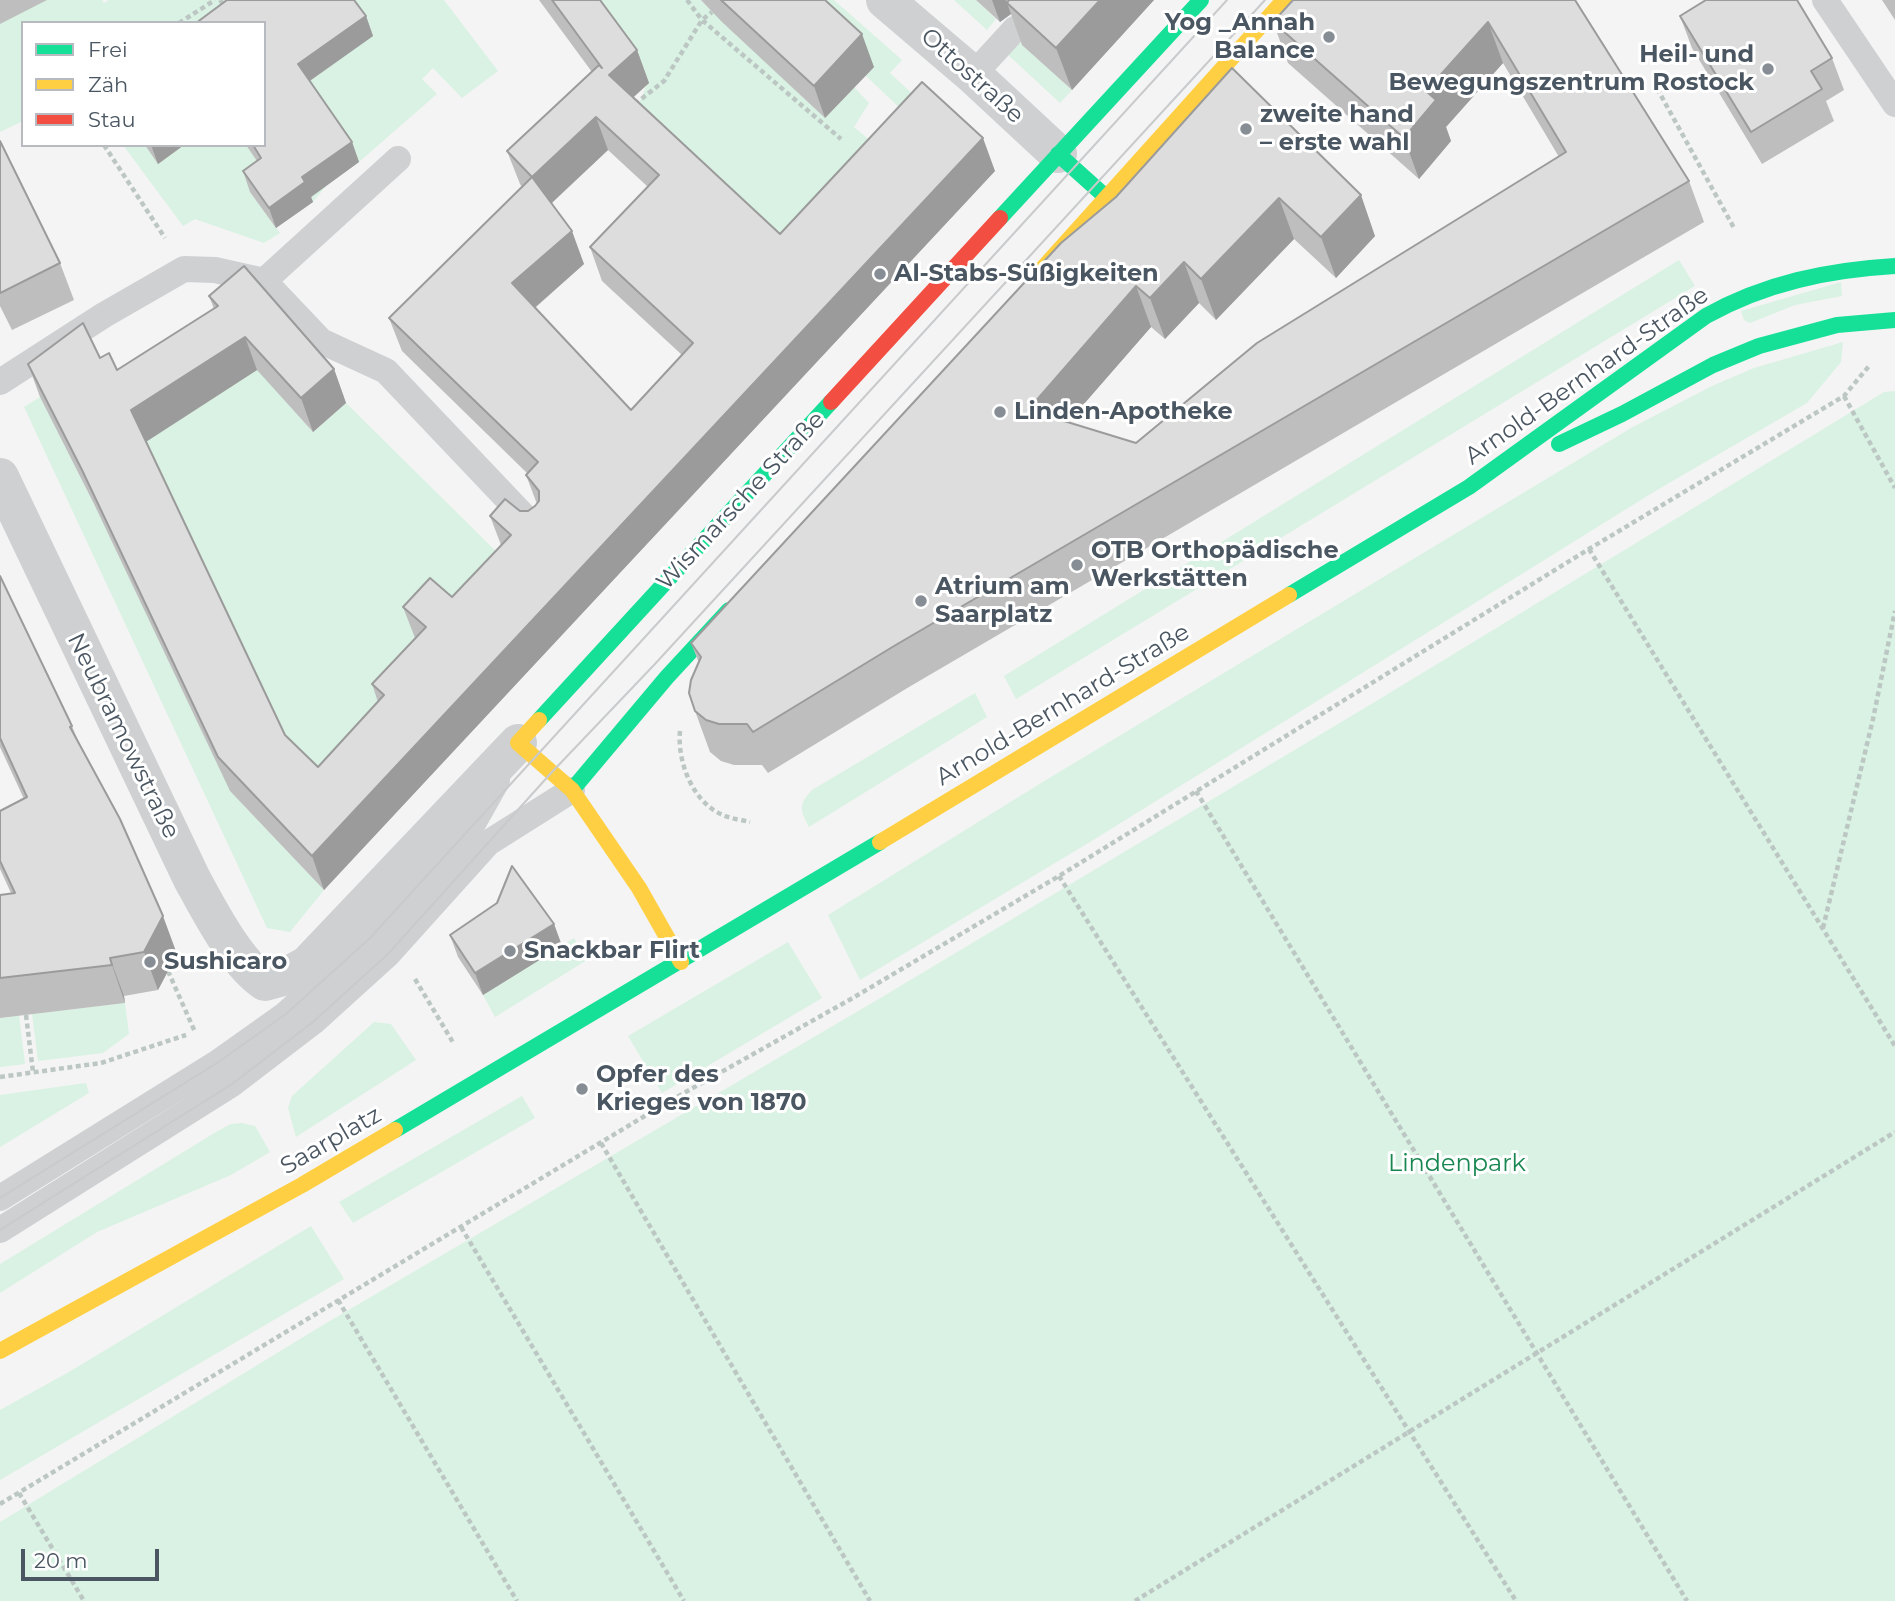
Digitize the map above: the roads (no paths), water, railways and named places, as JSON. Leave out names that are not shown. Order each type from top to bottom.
[{"type":"main road","name":"Wismarsche Straße","points":[[518,743],[1201,0]]},
{"type":"main road","points":[[1032,279],[1284,0]]},
{"type":"main road","points":[[1058,154],[1107,198]]},
{"type":"main road","name":"Arnold-Bernhard-Straße","points":[[681,962],[1469,487],[1706,316],[1746,295],[1802,279],[1895,266]]},
{"type":"main road","name":"Arnold-Bernhard-Straße","points":[[1469,487],[1622,414],[1713,365],[1759,346],[1837,325],[1895,320]]},
{"type":"main road","points":[[572,790],[667,677],[742,596]]},
{"type":"main road","points":[[518,743],[572,790],[639,888],[681,962]]},
{"type":"main road","name":"Saarplatz","points":[[0,1351],[292,1191],[681,962]]},
{"type":"street","name":"Ottostraße","points":[[885,0],[973,75],[1058,154]]},
{"type":"street","name":"Neubramowstraße","points":[[0,477],[192,879],[216,923],[255,975],[265,982]]},
{"type":"street","name":"Wismarsche Straße","points":[[265,982],[287,976],[307,965],[518,743]]},
{"type":"lane","points":[[1825,0],[1895,103]]},
{"type":"lane","points":[[973,75],[1015,29]]},
{"type":"lane","points":[[264,281],[398,159]]},
{"type":"lane","points":[[0,382],[104,315],[184,269],[215,270],[264,281],[321,341],[386,371],[536,528]]},
{"type":"lane","points":[[0,1198],[217,1063],[286,1014],[370,938],[470,829],[518,743]]},
{"type":"lane","points":[[0,1230],[220,1091],[313,1022],[388,954],[488,843],[572,790]]},
{"type":"tram line","points":[[0,1198],[217,1063],[286,1014],[370,938],[1227,0]]},
{"type":"tram line","points":[[0,1230],[232,1084],[313,1022],[388,954],[552,772],[654,665],[1265,0]]},
{"type":"place","name":"Yog _Annah Balance","points":[[1329,37]]},
{"type":"place","name":"Heil- und Bewegungszentrum Rostock","points":[[1768,69]]},
{"type":"place","name":"zweite hand – erste wahl","points":[[1246,129]]},
{"type":"place","name":"Al-Stabs-Süßigkeiten","points":[[880,274]]},
{"type":"place","name":"Linden-Apotheke","points":[[1000,412]]},
{"type":"place","name":"OTB Orthopädische Werkstätten","points":[[1077,565]]},
{"type":"place","name":"Atrium am Saarplatz","points":[[921,601]]},
{"type":"place","name":"Snackbar Flirt","points":[[510,951]]},
{"type":"place","name":"Sushicaro","points":[[150,962]]},
{"type":"place","name":"Opfer des Krieges von 1870","points":[[582,1089]]},
{"type":"park label","name":"Lindenpark","points":[[1457,1164]]}]
